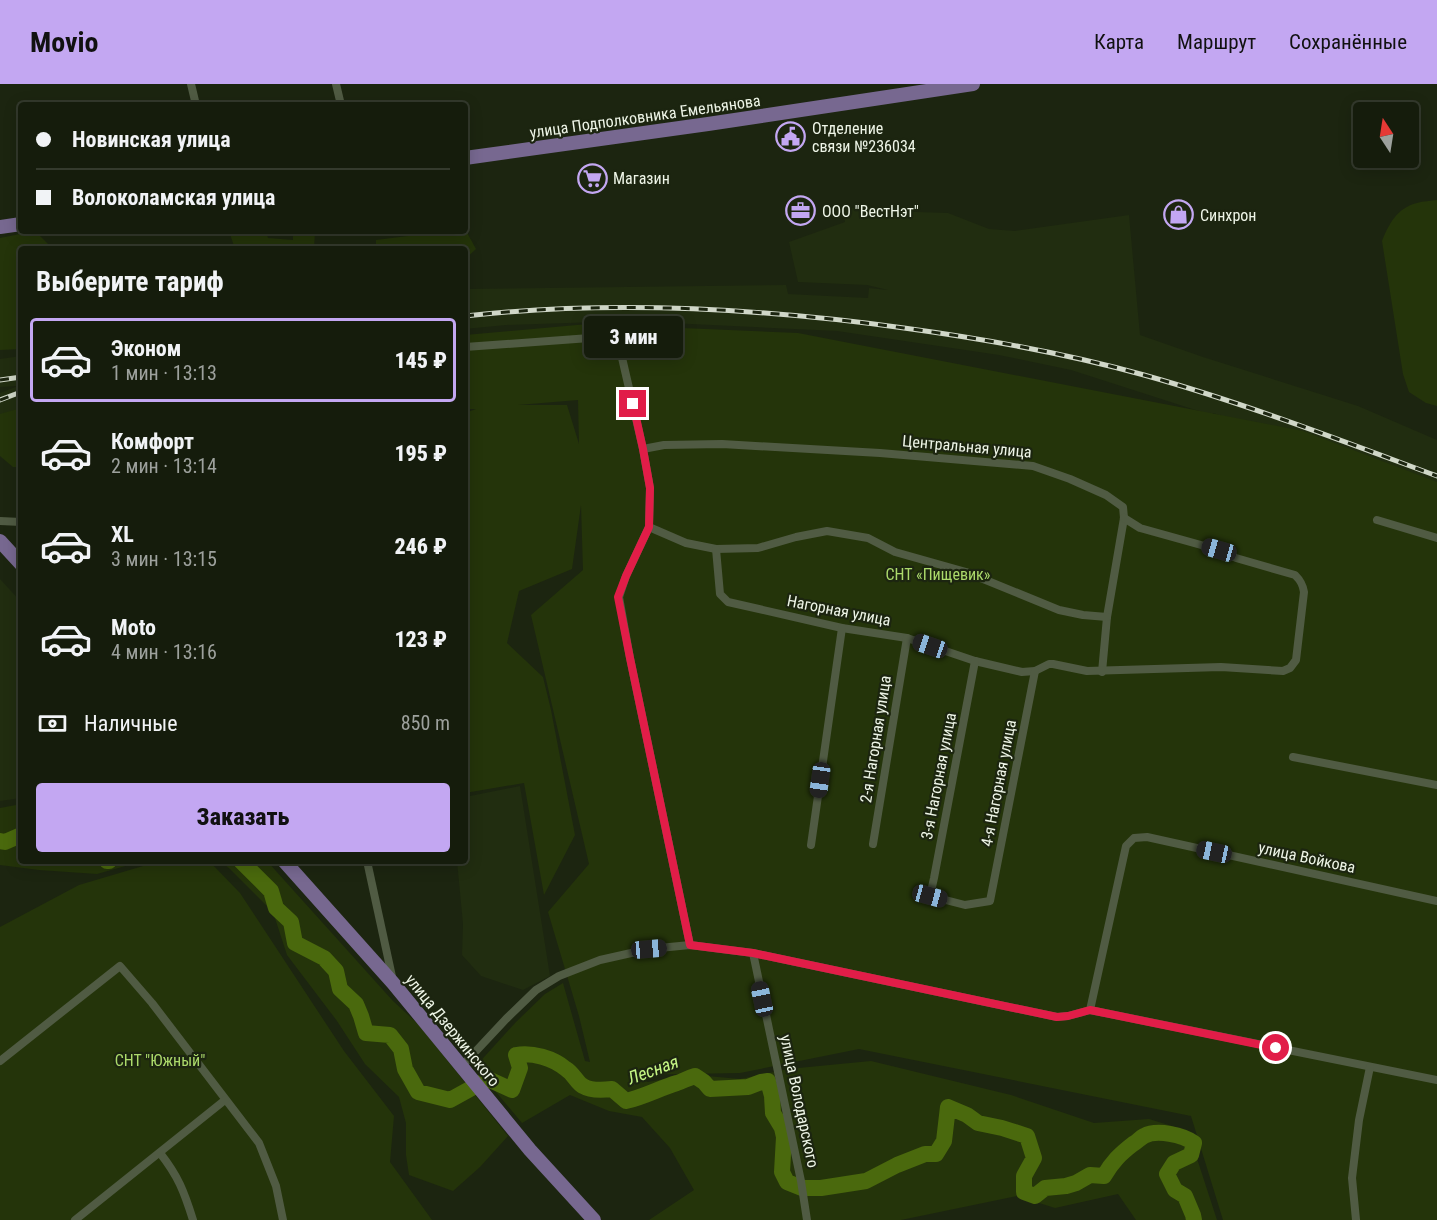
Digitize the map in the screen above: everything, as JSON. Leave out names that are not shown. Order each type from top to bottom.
[{"type":"main road","name":"улица Подполковника Емельянова","points":[[468,158],[973,84]]},
{"type":"main road","points":[[0,227],[18,224]]},
{"type":"main road","points":[[0,541],[18,561]]},
{"type":"main road","name":"улица Дзержинского","points":[[287,864],[393,983],[530,1150],[594,1220]]},
{"type":"street","points":[[191,84],[195,102]]},
{"type":"street","points":[[336,84],[339,102]]},
{"type":"street","points":[[468,347],[616,336],[650,488],[649,527],[618,597],[690,945]]},
{"type":"street","name":"Центральная улица","points":[[643,449],[664,445],[722,444],[880,453],[1033,466],[1106,495],[1123,507],[1124,518],[1140,528],[1219,550],[1236,558],[1295,576],[1303,584],[1304,592],[1296,660],[1290,668],[1283,671]]},
{"type":"street","points":[[1102,672],[1107,617],[1124,518]]},
{"type":"street","points":[[1377,520],[1437,538]]},
{"type":"street","points":[[0,521],[18,522]]},
{"type":"street","points":[[649,527],[686,543],[717,549],[758,548],[827,531],[858,536],[868,538],[895,552],[966,572],[1059,610],[1107,617]]},
{"type":"street","name":"Нагорная улица","points":[[717,549],[720,594],[728,602],[842,627],[907,638],[975,661],[1022,672],[1035,671],[1049,664],[1102,672],[1221,667],[1283,671]]},
{"type":"street","points":[[811,845],[842,627]]},
{"type":"street","name":"2-я Нагорная улица","points":[[873,844],[907,638]]},
{"type":"street","name":"3-я Нагорная улица","points":[[975,661],[930,896],[965,905],[990,901]]},
{"type":"street","name":"4-я Нагорная улица","points":[[990,901],[1035,671]]},
{"type":"street","points":[[1293,757],[1437,785]]},
{"type":"street","name":"улица Войкова","points":[[1090,1010],[1126,846],[1134,838],[1147,837],[1437,901]]},
{"type":"street","points":[[368,864],[393,983]]},
{"type":"street","points":[[462,1066],[536,990],[559,975],[600,960],[639,951],[690,945],[753,953],[1057,1017],[1090,1010],[1437,1080]]},
{"type":"street","name":"улица Володарского","points":[[753,953],[801,1181],[807,1220]]},
{"type":"street","points":[[0,1061],[120,966],[152,1003],[259,1143],[276,1186],[284,1220]]},
{"type":"street","points":[[1356,1220],[1352,1178],[1359,1120],[1370,1067]]},
{"type":"street","points":[[75,1220],[225,1100]]},
{"type":"street","points":[[160,1153],[182,1186],[193,1220]]},
{"type":"shaded area","points":[[872,206],[878,218],[886,211],[948,213],[989,229],[1015,231],[1129,215],[1140,335],[1358,406],[1437,440],[1437,502],[1276,435],[1213,413],[1211,415],[1071,370],[999,355],[837,331],[628,321],[506,325],[468,329],[468,289],[786,285],[788,294],[868,298],[869,288],[888,290],[867,285],[798,282],[789,242],[845,222],[843,209]]},
{"type":"shaded area","points":[[18,356],[18,386],[0,387],[0,359]]},
{"type":"shaded area","points":[[18,386],[18,419],[0,426],[0,393]]},
{"type":"shaded area","points":[[0,579],[18,599],[18,798],[0,801]]},
{"type":"shaded area","points":[[520,786],[550,976],[523,990],[481,976],[462,955],[463,924],[457,864],[468,864],[468,796]]},
{"type":"green space","points":[[1437,200],[1437,406],[1426,403],[1409,392],[1403,374],[1382,241],[1391,223],[1404,209],[1419,202]]},
{"type":"green space","points":[[20,234],[38,234],[50,246],[18,246],[18,349],[0,350],[0,238]]},
{"type":"green space","points":[[230,234],[267,234],[268,238],[293,240],[293,234],[315,234],[314,246],[234,246]]},
{"type":"green space","points":[[423,234],[468,234],[476,249],[468,256],[468,246],[376,246],[376,240]]},
{"type":"green space","name":"СНТ «Пищевик»","points":[[588,324],[798,333],[1303,431],[1437,482],[1437,1220],[1223,1220],[1191,1116],[859,1049],[740,1073],[627,1075],[648,1082],[676,1077],[707,1076],[740,1079],[788,1069],[871,1061],[1011,1095],[1094,1123],[1149,1119],[1188,1131],[1217,1220],[1136,1220],[1118,1194],[1055,1208],[1017,1196],[901,1220],[649,1220],[694,1190],[670,1148],[642,1117],[609,1111],[570,1095],[522,1123],[475,1067],[545,994],[563,983],[585,1061],[590,1062],[579,1016],[548,912],[589,864],[531,615],[583,570],[581,505],[572,569],[519,591],[507,643],[543,677],[575,835],[544,895],[524,783],[468,792],[468,412],[476,409],[468,409],[468,335]],"holes":[[[578,400],[579,444],[567,405],[518,405]]]},
{"type":"green space","points":[[18,409],[18,467],[13,467],[0,456],[0,414]]},
{"type":"green space","points":[[18,805],[18,864],[132,864],[97,874],[0,865],[0,808]]},
{"type":"green space","name":"СНТ \"Южный\"","points":[[150,864],[212,864],[240,893],[344,1051],[394,1116],[390,1162],[432,1220],[0,1220],[0,927],[79,885]]},
{"type":"green space","points":[[224,864],[270,864],[393,1001],[419,1025],[508,1136],[480,1167],[453,1191],[409,1175],[406,1155],[406,1123],[399,1097],[365,1064],[337,1021],[287,955],[273,912]]},
{"type":"waterway","name":"Лесная","points":[[0,841],[5,842],[18,836]]},
{"type":"waterway","name":"Лесная","points":[[244,864],[271,891],[276,908],[291,922],[295,943],[324,958],[336,971],[340,989],[356,1004],[366,1033],[390,1035],[401,1049],[405,1069],[418,1092],[450,1100],[488,1079],[512,1090],[520,1068],[516,1055],[522,1054],[549,1059],[568,1071],[586,1088],[612,1089],[626,1101],[695,1076],[710,1089],[748,1087],[768,1081],[773,1113],[782,1128],[784,1137],[782,1172],[787,1182],[802,1188],[821,1188],[866,1181],[925,1154],[936,1154],[944,1141],[948,1107],[967,1115],[978,1123],[1027,1136],[1034,1158],[1024,1176],[1024,1192],[1035,1196],[1045,1188],[1066,1186],[1090,1175],[1104,1176],[1120,1155],[1143,1137],[1156,1133],[1170,1134],[1194,1143],[1191,1155],[1174,1163],[1167,1174],[1175,1190],[1185,1196],[1194,1220]]},
{"type":"railway","points":[[468,316],[575,308],[685,308],[795,315],[965,337],[1025,347],[1144,375],[1292,422],[1437,476]]},
{"type":"railway","points":[[0,380],[18,377]]},
{"type":"railway","points":[[0,400],[18,393]]},
{"type":"place","name":"Отделение связи №236034","points":[[791,137]]},
{"type":"place","name":"Магазин","points":[[592,178]]},
{"type":"place","name":"ООО \"ВестНэт\"","points":[[801,211]]},
{"type":"place","name":"Синхрон","points":[[1179,215]]},
{"type":"route","points":[[633,404],[650,488],[649,527],[618,597],[690,945],[753,953],[1057,1017],[1090,1010],[1276,1048]]}]
